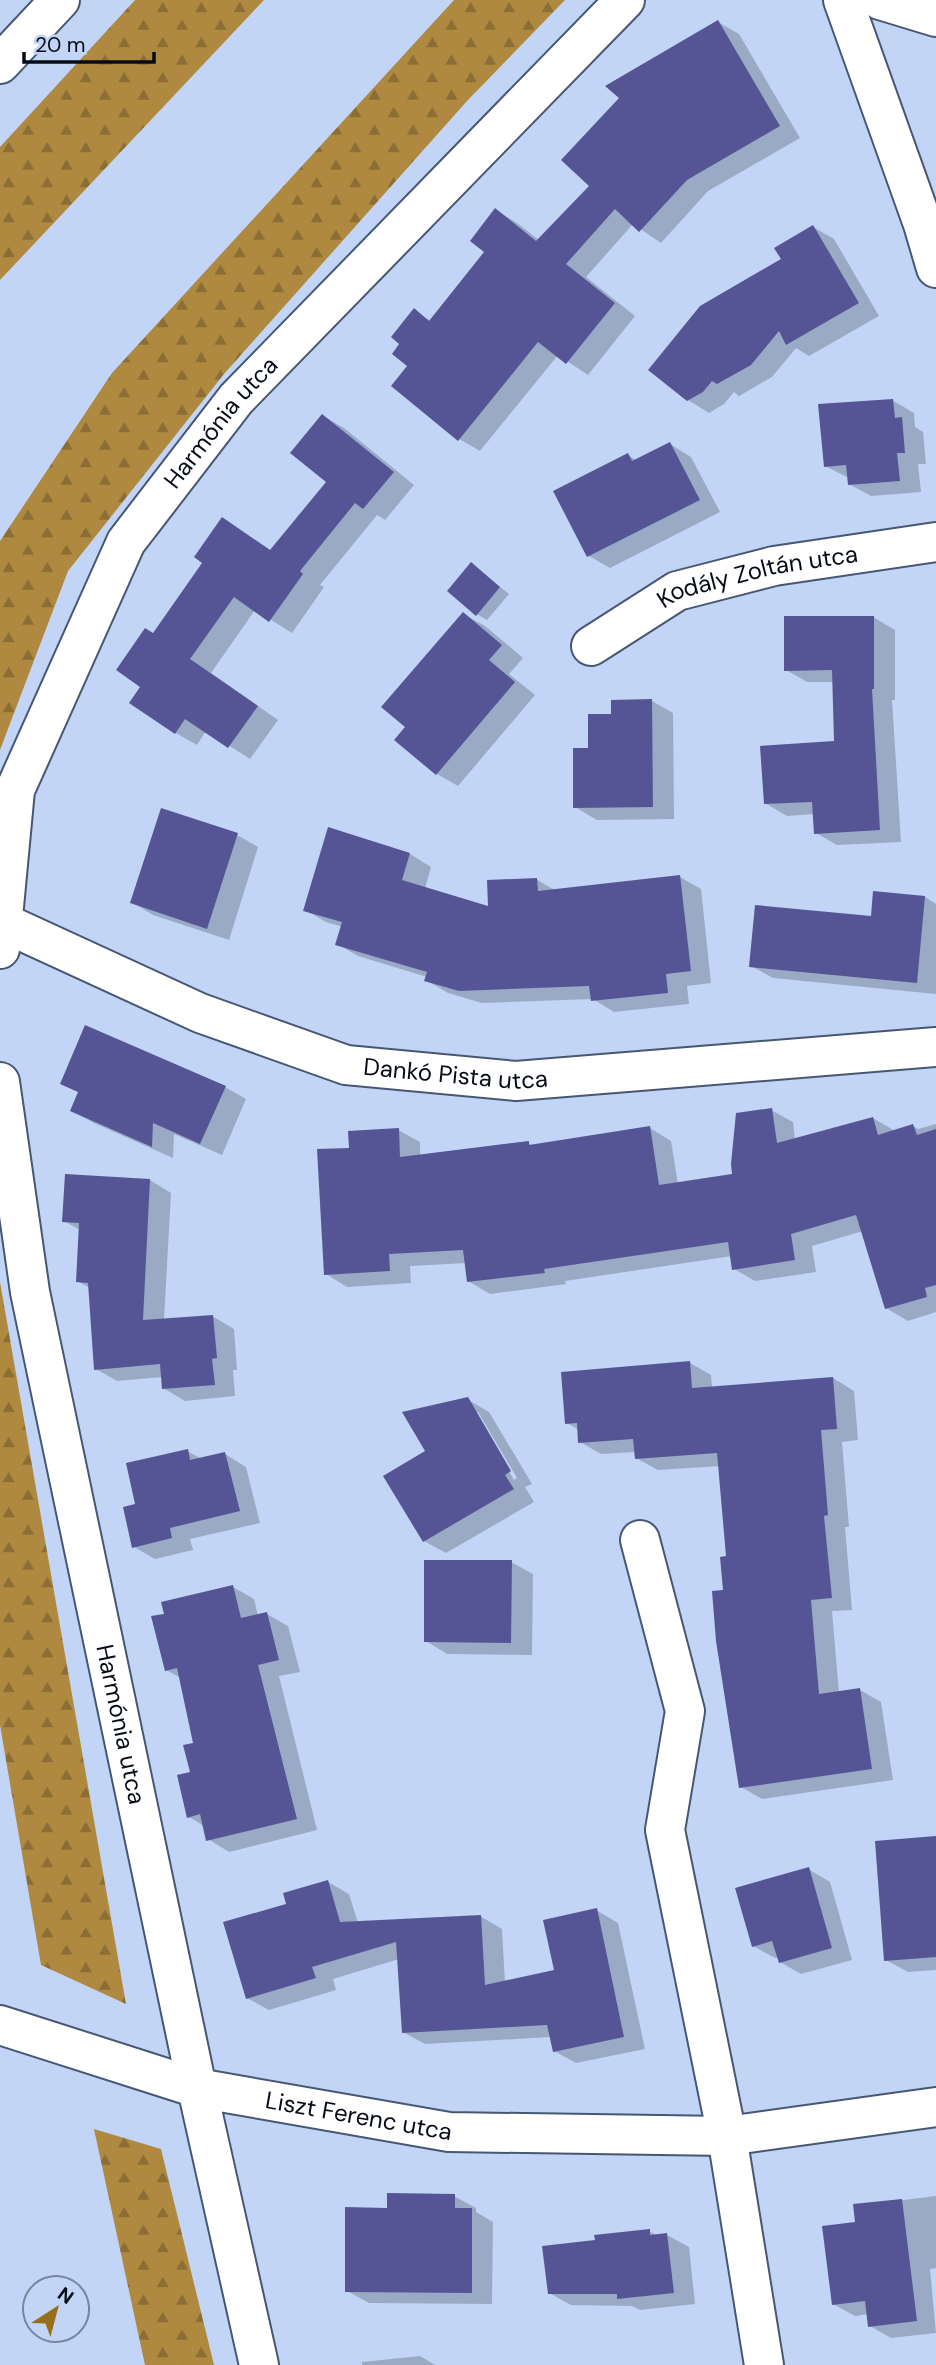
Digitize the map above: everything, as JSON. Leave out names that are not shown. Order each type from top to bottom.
[{"type":"street","points":[[0,64],[60,0]]},
{"type":"street","name":"Harmónia utca","points":[[1,935],[15,790],[126,542],[236,399],[625,0]]},
{"type":"street","points":[[843,0],[923,224],[936,268]]},
{"type":"street","points":[[880,0],[936,17]]},
{"type":"street","name":"Kodály Zoltán utca","points":[[591,646],[677,591],[774,566],[936,542]]},
{"type":"street","name":"Dankó Pista utca","points":[[1,935],[200,1013],[346,1065],[516,1081],[936,1048]]},
{"type":"street","name":"Harmónia utca","points":[[0,1082],[30,1292],[197,2088],[259,2365]]},
{"type":"street","points":[[640,1540],[685,1711],[665,1830],[727,2136],[764,2365]]},
{"type":"street","name":"Liszt Ferenc utca","points":[[0,2025],[197,2088],[449,2132],[727,2136],[936,2107]]},
{"type":"green space","points":[[135,0],[264,0],[0,280],[0,147]]},
{"type":"green space","points":[[454,0],[565,0],[467,101],[224,374],[68,571],[0,750],[0,541],[112,373]]},
{"type":"green space","points":[[0,1282],[126,2004],[41,1965],[0,1725]]},
{"type":"green space","points":[[94,2129],[161,2149],[214,2365],[145,2365]]},
{"type":"building","points":[[718,20],[780,126],[687,180],[639,232],[615,209],[566,264],[615,303],[566,364],[538,342],[458,441],[391,386],[407,366],[392,354],[399,344],[391,337],[414,308],[429,321],[484,252],[470,241],[495,208],[536,241],[589,186],[561,160],[619,98],[605,86]]},
{"type":"building","points":[[813,225],[859,303],[786,345],[779,331],[751,365],[717,384],[712,381],[703,392],[687,401],[648,370],[700,306],[781,259],[774,248]]},
{"type":"building","points":[[893,399],[895,418],[902,417],[905,453],[897,453],[900,481],[848,485],[846,465],[824,467],[818,404]]},
{"type":"building","points":[[322,414],[394,472],[363,509],[355,503],[300,571],[303,574],[269,622],[234,597],[190,659],[258,706],[228,748],[185,719],[175,734],[129,703],[140,687],[116,670],[145,628],[153,633],[202,563],[194,557],[222,517],[270,550],[326,482],[290,453]]},
{"type":"building","points":[[670,442],[700,500],[587,557],[553,491],[628,453],[632,461]]},
{"type":"building","points":[[471,562],[500,587],[476,616],[447,591]]},
{"type":"building","points":[[463,612],[502,645],[489,660],[515,682],[436,775],[394,740],[405,727],[381,707]]},
{"type":"building","points":[[784,616],[874,616],[872,689],[880,830],[814,834],[812,802],[764,804],[760,746],[834,741],[832,670],[784,671]]},
{"type":"building","points":[[652,699],[653,807],[573,808],[573,748],[588,748],[588,714],[611,714],[611,700]]},
{"type":"building","points":[[161,808],[238,833],[207,929],[130,903]]},
{"type":"building","points":[[328,827],[410,853],[402,880],[488,906],[487,880],[537,878],[538,891],[680,875],[691,971],[666,974],[668,993],[591,1001],[589,986],[459,991],[424,981],[427,972],[335,945],[342,922],[303,911]]},
{"type":"building","points":[[873,891],[925,896],[917,983],[749,967],[755,905],[871,916]]},
{"type":"building","points":[[85,1025],[226,1086],[200,1144],[153,1123],[152,1147],[70,1111],[78,1092],[60,1084]]},
{"type":"building","points":[[772,1108],[777,1143],[873,1117],[878,1135],[913,1124],[917,1135],[936,1129],[936,1285],[925,1288],[927,1297],[885,1309],[856,1215],[791,1234],[795,1260],[732,1270],[728,1242],[544,1269],[545,1273],[467,1282],[463,1250],[389,1254],[390,1271],[324,1275],[317,1149],[349,1148],[348,1131],[399,1128],[400,1157],[529,1141],[529,1145],[650,1126],[659,1185],[732,1174],[736,1113]]},
{"type":"building","points":[[65,1174],[150,1179],[143,1320],[213,1315],[217,1358],[212,1359],[215,1385],[162,1389],[160,1364],[94,1370],[88,1283],[76,1282],[79,1223],[62,1222]]},
{"type":"building","points":[[690,1361],[692,1388],[833,1377],[837,1429],[821,1430],[828,1515],[824,1516],[832,1598],[811,1600],[819,1694],[860,1688],[872,1769],[739,1788],[716,1641],[712,1591],[723,1590],[720,1557],[726,1556],[717,1453],[635,1459],[633,1439],[578,1443],[577,1423],[565,1424],[561,1372]]},
{"type":"building","points":[[468,1397],[511,1471],[505,1475],[514,1489],[423,1542],[383,1476],[425,1451],[402,1412]]},
{"type":"building","points":[[188,1449],[190,1460],[225,1452],[240,1511],[170,1528],[172,1538],[132,1548],[123,1507],[135,1504],[126,1463]]},
{"type":"building","points":[[424,1560],[512,1560],[511,1643],[424,1642]]},
{"type":"building","points":[[233,1585],[241,1618],[267,1612],[279,1660],[258,1665],[297,1819],[206,1841],[200,1814],[187,1818],[177,1775],[190,1772],[183,1745],[193,1743],[177,1668],[165,1671],[151,1616],[164,1614],[161,1602]]},
{"type":"building","points":[[936,1836],[936,1957],[884,1961],[875,1841]]},
{"type":"building","points":[[809,1867],[832,1948],[779,1963],[772,1941],[752,1947],[735,1888]]},
{"type":"building","points":[[328,1880],[340,1922],[481,1915],[485,1985],[554,1970],[543,1920],[597,1908],[624,2037],[553,2052],[547,2025],[402,2033],[396,1942],[312,1967],[316,1978],[246,1999],[223,1922],[286,1904],[283,1893]]},
{"type":"building","points":[[387,2193],[455,2194],[455,2208],[472,2208],[472,2293],[345,2292],[345,2207],[387,2208]]},
{"type":"building","points":[[902,2199],[917,2321],[868,2327],[865,2301],[832,2305],[822,2226],[855,2222],[853,2204]]},
{"type":"building","points":[[650,2229],[650,2235],[667,2233],[674,2293],[617,2299],[617,2294],[548,2294],[542,2246],[595,2240],[594,2235]]}]
